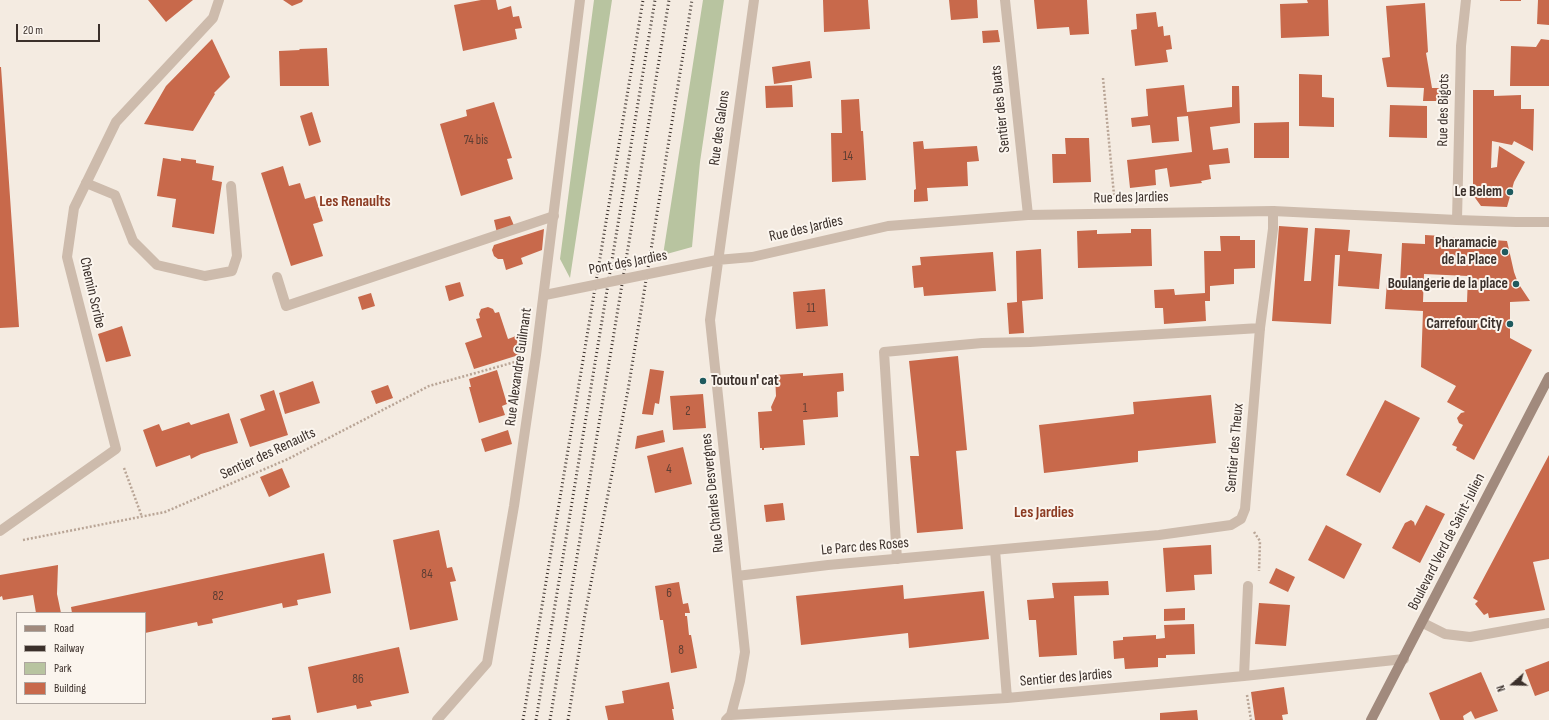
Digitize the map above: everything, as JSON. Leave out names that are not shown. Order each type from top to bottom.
[{"type":"main road","name":"Boulevard Verd de Saint-Julien","points":[[1371,720],[1423,623],[1549,378]]},
{"type":"street","name":"Chemin Scribe","points":[[116,449],[67,257],[74,208],[116,122],[214,18],[219,0]]},
{"type":"street","name":"Rue Alexandre Guilmant","points":[[438,720],[487,663],[514,506],[536,355],[580,0]]},
{"type":"street","name":"Rue des Galons","points":[[717,260],[754,0]]},
{"type":"street","name":"Sentier des Buats","points":[[1005,0],[1028,215]]},
{"type":"street","name":"Rue des Bigots","points":[[1458,220],[1461,46],[1466,0]]},
{"type":"street","points":[[86,183],[115,195],[133,241],[157,266],[205,276],[232,271],[237,256],[231,186]]},
{"type":"street","name":"Rue des Jardies","points":[[717,260],[752,257],[888,226],[1028,215],[1273,211],[1458,220],[1549,222]]},
{"type":"street","name":"Sentier des Theux","points":[[1241,519],[1245,509],[1260,328],[1273,229],[1273,211]]},
{"type":"street","points":[[277,278],[286,306],[554,216]]},
{"type":"street","name":"Pont des Jardies","points":[[544,295],[717,260]]},
{"type":"street","name":"Rue Charles Desvergnes","points":[[717,260],[710,320],[745,652],[740,681],[728,717]]},
{"type":"street","points":[[897,559],[884,352],[982,343],[1030,342],[1260,328]]},
{"type":"street","points":[[0,531],[116,449]]},
{"type":"street","name":"Le Parc des Roses","points":[[738,576],[828,565],[1159,535],[1222,527],[1241,519]]},
{"type":"street","points":[[995,550],[1007,698]]},
{"type":"street","points":[[1244,676],[1248,586]]},
{"type":"street","points":[[1423,623],[1445,634],[1470,637],[1549,623]]},
{"type":"street","name":"Sentier des Jardies","points":[[728,717],[1007,698],[1244,676],[1404,659]]},
{"type":"path","points":[[1103,78],[1116,214]]},
{"type":"path","name":"Sentier des Renaults","points":[[22,540],[165,512],[288,459],[429,386],[536,355]]},
{"type":"path","points":[[116,449],[142,517]]},
{"type":"path","points":[[1241,519],[1259,537],[1260,542],[1259,569],[1257,575],[1248,586]]},
{"type":"path","points":[[1244,676],[1251,720]]},
{"type":"green space","points":[[594,0],[612,0],[570,278],[560,259]]},
{"type":"green space","points":[[703,0],[724,0],[700,162],[692,247],[663,255]]},
{"type":"building","points":[[148,0],[193,0],[166,22]]},
{"type":"building","points":[[283,0],[303,0],[302,2],[292,6]]},
{"type":"building","points":[[481,0],[496,0],[498,10],[511,6],[513,17],[519,16],[522,28],[515,29],[517,39],[463,51],[454,5]]},
{"type":"building","points":[[823,0],[868,0],[870,29],[824,32]]},
{"type":"building","points":[[949,0],[977,0],[978,18],[951,20]]},
{"type":"building","points":[[1034,0],[1087,0],[1089,34],[1070,35],[1069,27],[1037,29]]},
{"type":"building","points":[[1307,0],[1328,0],[1329,36],[1281,38],[1280,4],[1308,3]]},
{"type":"building","points":[[1521,0],[1521,1],[1500,1]]},
{"type":"building","points":[[1538,0],[1549,0],[1549,25],[1537,24]]},
{"type":"building","points":[[1425,3],[1428,52],[1426,53],[1432,88],[1450,88],[1449,101],[1423,101],[1424,88],[1387,87],[1382,58],[1390,57],[1386,6]]},
{"type":"building","points":[[1156,12],[1158,27],[1163,26],[1164,36],[1170,35],[1172,49],[1166,50],[1168,62],[1135,66],[1131,30],[1137,29],[1136,14]]},
{"type":"building","points":[[998,30],[1000,42],[983,43],[982,31]]},
{"type":"building","points":[[212,39],[230,77],[214,93],[215,94],[193,131],[144,124],[166,86]]},
{"type":"building","points":[[1541,39],[1549,40],[1549,86],[1510,86],[1511,46],[1536,47]]},
{"type":"building","points":[[327,48],[329,86],[280,86],[279,51]]},
{"type":"building","points":[[810,61],[812,78],[774,84],[772,67]]},
{"type":"building","points":[[0,67],[19,327],[0,328]]},
{"type":"building","points":[[1299,74],[1322,75],[1322,97],[1334,98],[1334,127],[1299,126]]},
{"type":"building","points":[[792,85],[793,107],[766,108],[765,86]]},
{"type":"building","points":[[1184,85],[1187,112],[1232,107],[1232,86],[1239,86],[1240,123],[1210,127],[1213,150],[1228,148],[1230,163],[1209,165],[1211,179],[1201,181],[1202,183],[1170,187],[1167,168],[1155,170],[1156,185],[1130,188],[1127,160],[1192,152],[1188,116],[1177,117],[1179,141],[1152,143],[1150,125],[1132,127],[1131,118],[1148,116],[1146,89]]},
{"type":"building","points":[[1473,90],[1494,90],[1494,96],[1521,95],[1521,109],[1534,109],[1533,151],[1514,141],[1512,145],[1492,141],[1491,168],[1497,167],[1499,146],[1525,162],[1514,182],[1507,207],[1481,206],[1473,195]]},
{"type":"building","points":[[859,99],[861,131],[863,131],[866,180],[832,182],[831,133],[842,133],[841,100]]},
{"type":"building","points":[[494,102],[512,158],[507,159],[513,179],[461,196],[440,124],[467,116],[466,110]]},
{"type":"building","points":[[1390,105],[1427,106],[1427,138],[1389,137]]},
{"type":"building","points":[[312,112],[321,142],[309,146],[300,116]]},
{"type":"building","points":[[1289,122],[1289,158],[1254,158],[1254,123]]},
{"type":"building","points":[[1065,138],[1089,138],[1091,182],[1053,183],[1052,154],[1066,154]]},
{"type":"building","points":[[923,141],[924,149],[977,146],[979,161],[967,162],[968,186],[927,188],[928,201],[914,202],[914,190],[916,189],[913,142]]},
{"type":"building","points":[[163,158],[181,161],[181,158],[196,160],[196,163],[214,166],[212,180],[222,182],[214,234],[172,227],[176,199],[157,196]]},
{"type":"building","points":[[283,166],[289,186],[300,183],[305,199],[315,196],[323,221],[313,224],[323,256],[291,266],[261,173]]},
{"type":"building","points":[[510,216],[515,228],[497,233],[494,220]]},
{"type":"building","points":[[1279,226],[1308,228],[1304,281],[1311,281],[1315,228],[1350,230],[1348,251],[1382,254],[1379,289],[1338,286],[1340,255],[1335,255],[1331,324],[1272,321]]},
{"type":"building","points":[[544,229],[542,250],[521,258],[523,264],[506,270],[503,259],[498,259],[494,256],[492,250],[494,245]]},
{"type":"building","points":[[1131,229],[1151,229],[1152,266],[1078,268],[1077,231],[1097,230],[1097,234],[1131,233]]},
{"type":"building","points":[[1425,235],[1442,236],[1442,243],[1450,243],[1451,237],[1507,241],[1518,283],[1530,301],[1510,302],[1510,338],[1532,350],[1474,460],[1456,450],[1457,447],[1452,445],[1463,425],[1459,423],[1457,418],[1461,413],[1465,412],[1447,402],[1456,386],[1421,367],[1423,311],[1385,309],[1387,282],[1400,283],[1402,243],[1425,244]],"holes":[[[1424,274],[1468,276],[1467,302],[1423,302]]]},
{"type":"building","points":[[1220,236],[1240,236],[1240,240],[1255,240],[1255,268],[1234,269],[1234,284],[1210,286],[1210,301],[1205,301],[1206,321],[1164,324],[1163,308],[1155,308],[1154,290],[1174,289],[1175,295],[1205,293],[1204,251],[1221,251]]},
{"type":"building","points":[[1041,249],[1043,299],[1022,301],[1024,333],[1009,334],[1007,303],[1017,302],[1016,251]]},
{"type":"building","points":[[993,252],[996,291],[924,296],[923,287],[914,288],[912,266],[921,265],[920,257]]},
{"type":"building","points":[[460,282],[464,296],[449,301],[445,286]]},
{"type":"building","points":[[825,289],[828,326],[796,329],[793,292]]},
{"type":"building","points":[[371,293],[375,306],[362,310],[358,297]]},
{"type":"building","points":[[488,307],[493,309],[495,313],[499,312],[508,339],[516,336],[522,354],[474,369],[465,343],[482,337],[476,319],[480,318],[479,314],[481,309]]},
{"type":"building","points":[[122,326],[131,356],[106,362],[98,334]]},
{"type":"building","points":[[958,356],[967,450],[956,451],[963,529],[917,533],[910,456],[919,456],[909,361]]},
{"type":"building","points":[[650,369],[664,371],[659,404],[655,403],[653,415],[642,414]]},
{"type":"building","points":[[497,370],[507,404],[502,406],[505,415],[479,423],[469,387],[471,387],[469,379]]},
{"type":"building","points":[[803,373],[803,376],[843,373],[844,391],[837,392],[838,417],[803,420],[805,445],[764,448],[764,450],[762,450],[762,448],[760,448],[758,412],[772,411],[771,407],[776,396],[775,375]]},
{"type":"building","points":[[313,381],[320,403],[285,414],[279,393]]},
{"type":"building","points":[[388,385],[393,398],[376,404],[371,391]]},
{"type":"building","points":[[274,390],[288,435],[250,447],[240,419],[265,410],[260,395]]},
{"type":"building","points":[[703,394],[706,428],[673,430],[670,396]]},
{"type":"building","points":[[1211,395],[1216,443],[1138,451],[1138,462],[1044,473],[1039,425],[1134,414],[1133,402]]},
{"type":"building","points":[[1385,400],[1420,418],[1380,493],[1346,475]]},
{"type":"building","points":[[229,413],[238,443],[201,454],[191,459],[190,455],[156,467],[143,430],[159,424],[162,431],[189,422],[191,425]]},
{"type":"building","points":[[508,430],[512,444],[485,452],[481,439]]},
{"type":"building","points":[[663,430],[665,442],[635,449],[637,436]]},
{"type":"building","points":[[683,447],[692,484],[655,493],[647,456]]},
{"type":"building","points":[[1549,455],[1549,559],[1533,562],[1545,610],[1489,618],[1488,613],[1484,615],[1475,604],[1478,601],[1473,598]]},
{"type":"building","points":[[282,468],[290,487],[269,497],[260,477]]},
{"type":"building","points":[[783,503],[785,520],[766,522],[764,505]]},
{"type":"building","points":[[1426,505],[1445,514],[1420,563],[1392,548],[1405,523],[1411,520],[1414,522],[1415,526]]},
{"type":"building","points":[[1326,525],[1362,544],[1344,579],[1308,560]]},
{"type":"building","points":[[439,530],[447,568],[452,567],[456,581],[450,582],[458,620],[410,630],[393,540]]},
{"type":"building","points":[[1211,545],[1212,574],[1194,575],[1195,590],[1166,592],[1163,548]]},
{"type":"building","points":[[324,553],[331,593],[297,600],[298,605],[283,608],[282,603],[212,619],[213,623],[198,626],[197,622],[146,633],[146,612],[72,612],[71,607]]},
{"type":"building","points":[[58,565],[57,594],[61,612],[36,612],[33,595],[3,600],[2,596],[0,597],[0,575]]},
{"type":"building","points":[[1276,568],[1295,577],[1288,592],[1269,583]]},
{"type":"building","points":[[1108,581],[1109,595],[1074,596],[1077,655],[1039,657],[1036,620],[1029,620],[1027,600],[1054,598],[1052,583]]},
{"type":"building","points":[[679,582],[683,604],[688,603],[690,613],[685,613],[685,616],[687,616],[689,635],[691,635],[697,668],[671,673],[663,620],[660,620],[655,586]]},
{"type":"building","points":[[903,585],[904,599],[984,591],[989,639],[909,648],[908,633],[801,645],[796,596]]},
{"type":"building","points":[[1259,603],[1290,605],[1286,646],[1255,644]]},
{"type":"building","points":[[1185,608],[1185,620],[1164,621],[1164,609]]},
{"type":"building","points":[[1194,624],[1195,654],[1166,655],[1166,658],[1158,658],[1158,667],[1125,669],[1124,658],[1114,659],[1113,641],[1123,640],[1123,637],[1156,635],[1156,639],[1165,638],[1164,625]]},
{"type":"building","points":[[399,647],[409,693],[370,701],[372,706],[357,709],[356,705],[317,713],[308,667]]},
{"type":"building","points":[[1549,661],[1549,691],[1535,696],[1525,670]]},
{"type":"building","points":[[1481,672],[1498,711],[1475,719],[1471,711],[1463,716],[1464,720],[1440,720],[1429,693]]},
{"type":"building","points":[[669,682],[674,709],[672,709],[674,720],[608,720],[605,706],[624,703],[622,691]]},
{"type":"building","points":[[1284,687],[1288,714],[1282,715],[1283,720],[1255,720],[1251,692]]},
{"type":"building","points":[[1197,710],[1198,720],[1160,720],[1160,713]]},
{"type":"building","points":[[290,715],[291,720],[272,720],[272,718]]},
{"type":"railway","points":[[523,720],[643,0]]},
{"type":"railway","points":[[536,720],[655,0]]},
{"type":"railway","points":[[550,720],[669,0]]},
{"type":"railway","points":[[568,720],[585,614],[628,390],[692,0]]},
{"type":"place","name":"Le Belem","points":[[1510,192]]},
{"type":"place","name":"Pharamacie de la Place","points":[[1505,252]]},
{"type":"place","name":"Boulangerie de la place","points":[[1516,284]]},
{"type":"place","name":"Carrefour City","points":[[1510,324]]},
{"type":"place","name":"Toutou n' cat","points":[[703,381]]},
{"type":"district","name":"Les Renaults","points":[[355,202]]},
{"type":"district","name":"Les Jardies","points":[[1044,513]]}]
